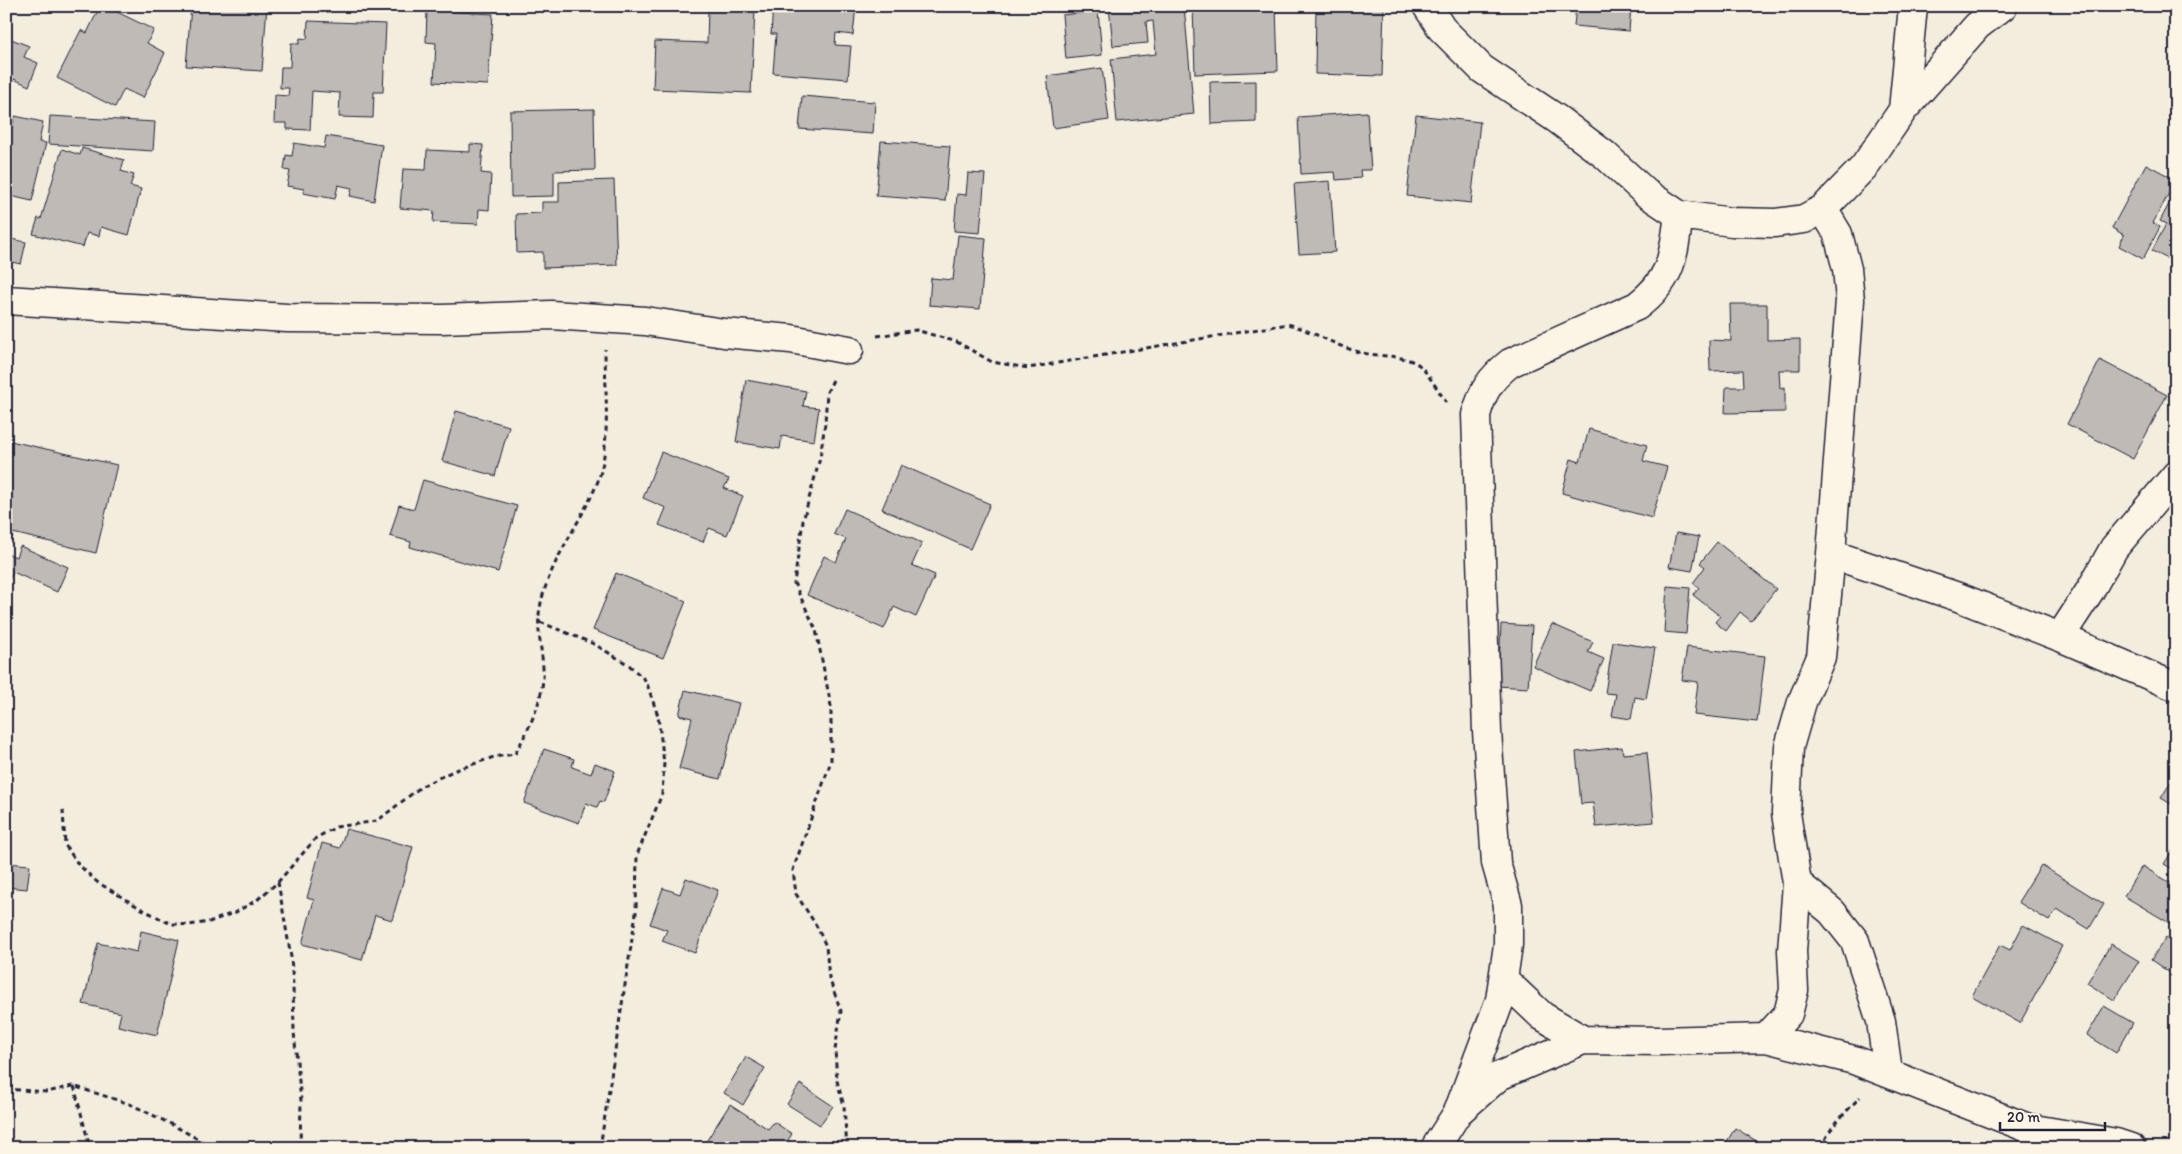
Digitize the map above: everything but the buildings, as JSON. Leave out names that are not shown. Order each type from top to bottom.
[{"type":"street","points":[[1427,6],[1442,29],[1482,69],[1589,143],[1646,193],[1679,215],[1732,222],[1775,223],[1804,219],[1823,210],[1864,167],[1903,110],[1977,26],[2002,6]]},
{"type":"street","points":[[1903,110],[1913,6]]},
{"type":"street","points":[[1766,1038],[1788,1014],[1794,990],[1792,951],[1796,883],[1786,813],[1788,748],[1802,702],[1821,657],[1831,554],[1850,300],[1847,269],[1838,234],[1823,210]]},
{"type":"street","points":[[1435,1148],[1458,1112],[1500,1000],[1508,945],[1508,905],[1496,863],[1487,731],[1476,415],[1482,395],[1494,376],[1510,363],[1638,306],[1655,292],[1665,276],[1674,254],[1679,215]]},
{"type":"street","points":[[6,300],[287,318],[442,319],[551,315],[605,318],[645,321],[724,333],[791,339],[849,350]]},
{"type":"street","points":[[2060,637],[2114,548],[2176,476]]},
{"type":"street","points":[[1831,554],[1958,597],[2060,637],[2176,687]]},
{"type":"street","points":[[1796,883],[1832,912],[1856,941],[1881,1020],[1882,1070]]},
{"type":"street","points":[[1503,979],[1542,1016],[1583,1040]]},
{"type":"street","points":[[1458,1112],[1500,1076],[1583,1040],[1659,1042],[1766,1038],[1854,1060],[2028,1128],[2116,1143],[2131,1148]]},
{"type":"path","points":[[63,810],[65,845],[78,864],[97,882],[171,924],[189,925],[209,922],[236,912],[258,900],[278,882],[316,838],[336,827],[377,821],[422,786],[494,757],[516,754],[531,726],[541,693],[544,670],[539,609],[548,582],[563,548],[584,512],[598,479],[604,457],[605,318]]},
{"type":"path","points":[[847,1148],[844,1106],[837,1081],[835,1050],[841,1011],[829,978],[826,946],[816,924],[796,894],[793,870],[831,761],[831,706],[816,630],[794,583],[803,520],[820,458],[827,392],[849,350],[878,336],[916,330],[957,342],[992,362],[1028,368],[1288,324],[1360,352],[1394,356],[1418,365],[1477,444]]},
{"type":"path","points":[[540,622],[594,644],[629,665],[646,681],[658,716],[664,763],[662,794],[637,855],[636,913],[600,1148]]},
{"type":"path","points":[[278,882],[291,957],[294,1032],[301,1101],[300,1148]]},
{"type":"path","points":[[1822,1148],[1840,1119],[1882,1070]]},
{"type":"path","points":[[73,1086],[90,1148]]},
{"type":"path","points":[[6,1089],[47,1092],[73,1086],[130,1104],[172,1124],[214,1148]]}]
